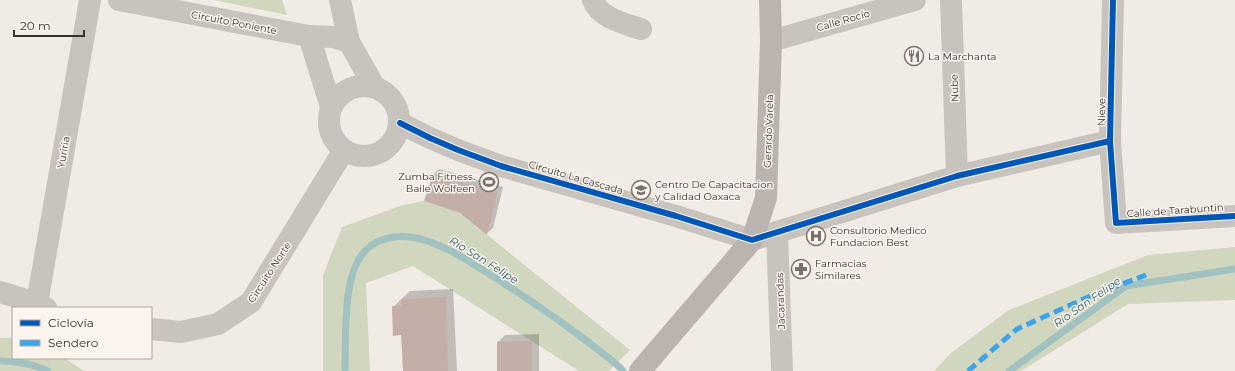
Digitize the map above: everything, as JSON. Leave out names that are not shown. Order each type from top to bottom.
[{"type":"main road","name":"Gerardo Varela","points":[[643,368],[752,240],[766,198],[771,41],[770,0]]},
{"type":"street","name":"Yuriria","points":[[41,306],[90,0]]},
{"type":"street","name":"Circuito Poniente","points":[[119,0],[309,36],[333,37],[349,42]]},
{"type":"street","points":[[340,0],[349,42],[374,86]]},
{"type":"street","points":[[593,0],[594,4],[608,17],[641,30]]},
{"type":"street","name":"Calle Rocío","points":[[771,41],[915,0]]},
{"type":"street","name":"Nube","points":[[951,0],[957,176]]},
{"type":"street","name":"Nieve","points":[[1113,0],[1110,141],[1116,224]]},
{"type":"street","points":[[309,36],[331,108]]},
{"type":"street","points":[[357,85],[374,86],[390,95],[397,108],[400,123],[396,137],[387,149],[373,156],[358,156],[344,150],[334,139],[328,125],[331,108],[340,93],[357,85]]},
{"type":"street","name":"Circuito La Cascada","points":[[400,123],[458,150],[501,166],[676,216],[752,240]]},
{"type":"street","points":[[752,240],[957,176],[1110,141]]},
{"type":"street","name":"Circuito Norte","points":[[152,329],[181,332],[218,324],[252,302],[344,150]]},
{"type":"street","name":"Calle de Tarabuntin","points":[[1116,224],[1235,216]]},
{"type":"street","name":"Jacarandas","points":[[778,232],[782,371]]},
{"type":"street","points":[[0,292],[41,306]]},
{"type":"green space","points":[[214,0],[282,0],[287,15]]},
{"type":"green space","points":[[424,201],[460,213],[630,350],[609,371],[579,371],[413,266],[366,283],[370,371],[323,371],[323,275],[342,227],[403,205]]},
{"type":"green space","points":[[1235,247],[1235,300],[1128,304],[1021,371],[934,371],[951,353],[1009,310],[1148,255]]},
{"type":"green space","points":[[0,338],[12,338],[12,359],[66,359],[84,371],[0,371]]},
{"type":"building","points":[[433,174],[497,193],[487,235],[460,213],[424,201]]},
{"type":"building","points":[[446,297],[448,371],[403,371],[401,335],[393,336],[392,306],[401,306],[401,299]]},
{"type":"building","points":[[532,341],[532,371],[497,371],[497,342]]},
{"type":"waterway","name":"Río San Felipe","points":[[345,371],[347,308],[352,275],[358,261],[369,247],[374,243],[392,237],[410,237],[420,239],[450,250],[512,288],[554,317],[605,355],[623,371]]},
{"type":"waterway","name":"Río San Felipe","points":[[1009,371],[1126,286],[1235,269]]},
{"type":"waterway","name":"Río San Felipe","points":[[0,361],[25,363],[48,371]]},
{"type":"marked path","points":[[968,371],[1017,329],[1095,294],[1146,275]]},
{"type":"cycle path","points":[[1113,0],[1110,141],[1116,223],[1235,216]]},
{"type":"cycle path","points":[[400,123],[458,150],[501,166],[676,216],[752,240],[957,176],[1110,141]]},
{"type":"place","name":"La Marchanta","points":[[914,56]]},
{"type":"place","name":"Zumba Fitness. Baile Wolfeen","points":[[489,182]]},
{"type":"place","name":"Centro De Capacitacion y Calidad Oaxaca","points":[[641,190]]},
{"type":"place","name":"Consultorio Medico Fundacion Best","points":[[816,236]]},
{"type":"place","name":"Farmacias Similares","points":[[801,269]]}]
